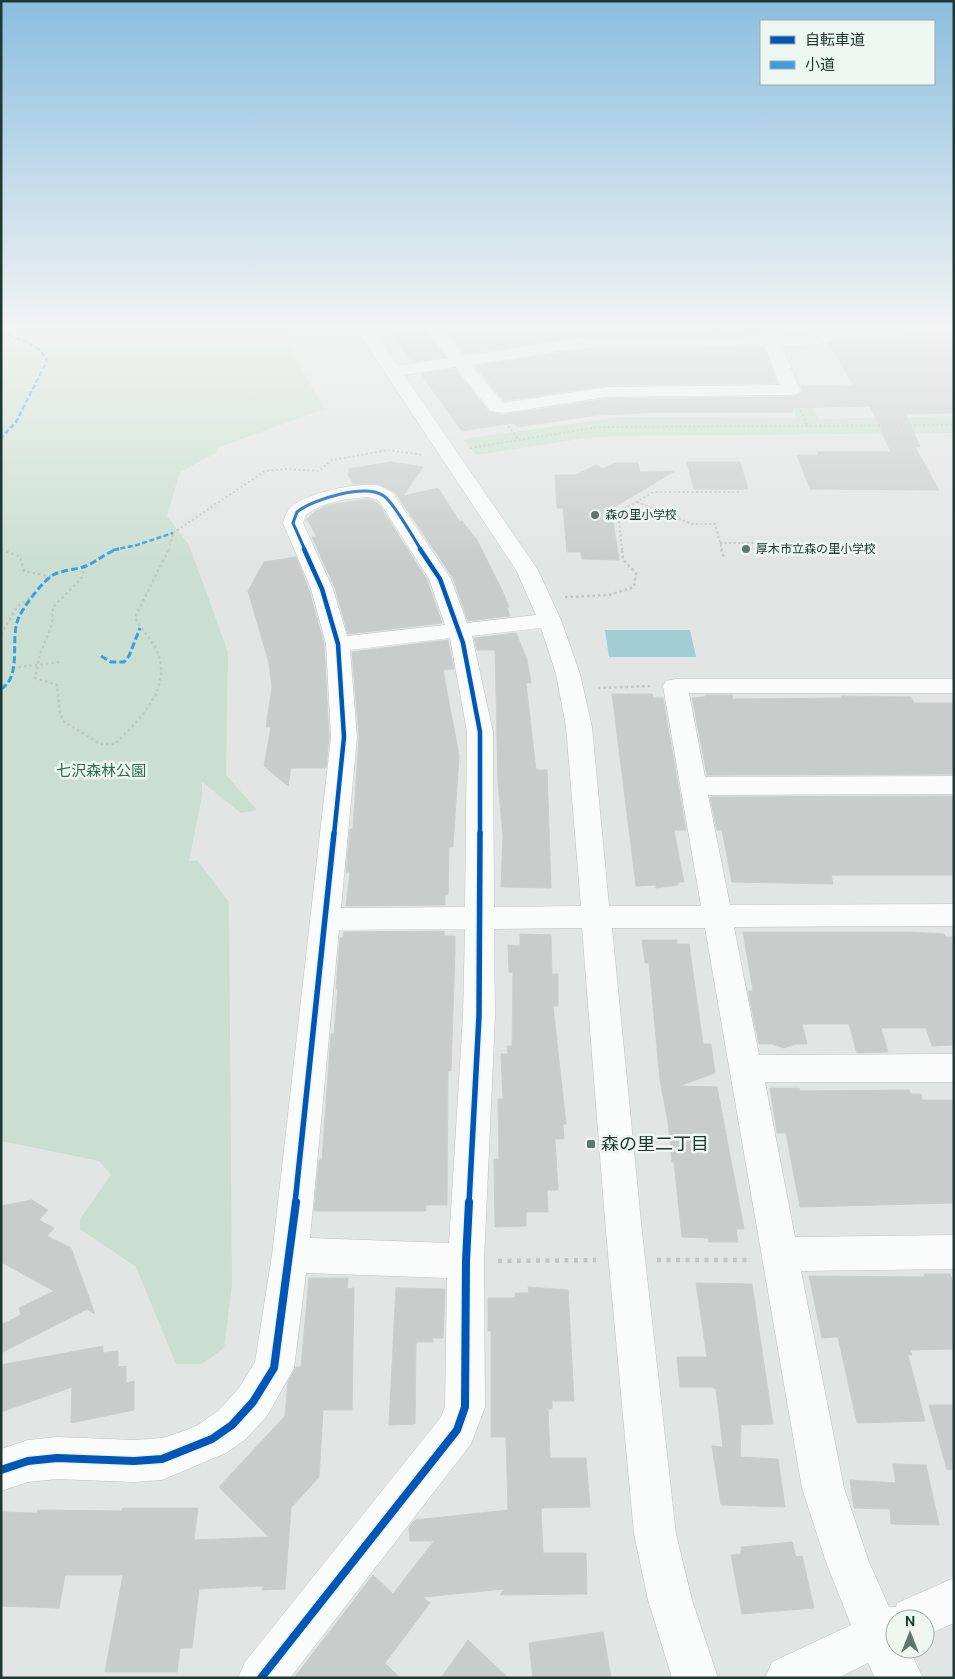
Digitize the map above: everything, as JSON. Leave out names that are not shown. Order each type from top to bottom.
[{"type":"street","points":[[417,407],[555,609],[579,727],[655,1534],[670,1600],[695,1678]]},
{"type":"street","points":[[1,1470],[28,1462],[57,1458],[134,1461],[162,1459],[186,1451],[212,1439],[232,1425],[253,1402],[274,1368],[290,1255],[344,737],[338,644],[322,589],[293,523],[296,513],[310,503],[321,499],[376,491],[386,497],[440,579],[459,629],[480,732],[479,1016],[466,1261],[465,1407],[457,1430],[260,1678]]},
{"type":"street","points":[[338,644],[459,629],[555,609]]},
{"type":"street","points":[[885,1612],[841,1548],[823,1488],[716,917],[675,686],[954,686]]},
{"type":"street","points":[[693,786],[954,785]]},
{"type":"street","points":[[324,919],[954,914]]},
{"type":"street","points":[[746,1069],[954,1068]]},
{"type":"street","points":[[780,1257],[954,1252]]},
{"type":"street","points":[[290,1255],[466,1261]]},
{"type":"street","points":[[934,1609],[954,1600]]},
{"type":"street","points":[[788,1678],[885,1632]]},
{"type":"street","points":[[898,1659],[900,1678]]},
{"type":"path","points":[[462,450],[598,427],[954,425]]},
{"type":"path","points":[[85,566],[81,578],[53,607],[51,614],[52,624],[35,678],[57,685],[60,714],[63,721],[100,744],[115,744],[141,718],[155,696],[162,670],[154,643],[138,626],[135,617],[165,560],[174,536],[173,533],[265,471],[285,469],[319,471],[332,460],[388,450],[424,455]]},
{"type":"path","points":[[555,609],[625,592],[634,587],[636,573],[623,560],[618,512],[654,492],[739,492]]},
{"type":"path","points":[[637,502],[692,524],[715,524],[724,558]]},
{"type":"path","points":[[720,543],[762,543]]},
{"type":"path","points":[[1,549],[20,557],[24,571],[52,578]]},
{"type":"path","points":[[1,634],[14,608],[21,601],[34,595]]},
{"type":"path","points":[[13,668],[60,662]]},
{"type":"path","points":[[596,688],[675,686]]},
{"type":"path","points":[[652,1260],[780,1257]]},
{"type":"path","points":[[466,1261],[597,1260]]},
{"type":"green space","name":"七沢森林公園","points":[[1,407],[323,407],[324,409],[217,448],[216,453],[180,472],[167,516],[189,545],[228,652],[226,775],[257,810],[241,813],[202,782],[202,796],[189,861],[198,861],[229,902],[232,1285],[224,1348],[202,1364],[176,1364],[136,1267],[80,1229],[80,1219],[111,1175],[99,1161],[1,1141]]},
{"type":"green space","points":[[793,407],[812,407],[819,419],[954,416],[954,433],[616,436],[586,438],[476,455],[463,439],[621,417],[796,418]]},
{"type":"water","points":[[605,630],[690,630],[696,657],[609,657]]},
{"type":"building","points":[[445,407],[485,407],[489,412],[503,415],[552,407],[817,407],[792,408],[793,412],[663,412],[597,415],[518,427],[513,423],[462,431]]},
{"type":"building","points":[[871,407],[954,407],[954,413],[906,414],[920,447],[915,447],[939,490],[810,489],[797,455],[818,455],[817,452],[891,452]]},
{"type":"building","points":[[391,462],[423,467],[403,496],[438,488],[460,522],[462,521],[477,540],[502,590],[509,607],[507,608],[510,616],[468,621],[453,578],[395,492],[378,484],[353,484],[348,473],[350,473],[348,469]]},
{"type":"building","points":[[687,462],[740,462],[748,489],[694,489]]},
{"type":"building","name":"森の里小学校","points":[[616,463],[638,463],[640,472],[675,471],[611,509],[619,560],[582,559],[581,552],[567,552],[563,508],[557,508],[555,475],[576,475],[596,465],[603,469]]},
{"type":"building","points":[[368,499],[378,503],[427,580],[442,623],[348,634],[335,588],[312,537],[317,537],[307,519],[314,512],[328,505]]},
{"type":"building","points":[[296,557],[309,590],[324,644],[329,737],[326,768],[291,768],[288,786],[264,766],[271,727],[266,727],[272,687],[269,663],[248,591],[264,562]]},
{"type":"building","points":[[516,633],[527,660],[531,683],[526,683],[536,770],[547,770],[551,888],[501,887],[503,836],[498,782],[495,650],[477,650],[474,638]]},
{"type":"building","points":[[448,640],[454,669],[443,670],[459,756],[453,847],[449,847],[448,895],[445,895],[445,905],[346,906],[350,872],[346,872],[350,829],[353,829],[359,737],[352,652]]},
{"type":"building","points":[[612,694],[652,694],[653,698],[663,698],[686,830],[674,830],[684,882],[678,882],[678,885],[656,888],[656,885],[636,886]]},
{"type":"building","points":[[705,695],[732,695],[733,699],[842,698],[841,696],[911,697],[914,703],[954,703],[954,774],[707,775],[692,698],[705,697]]},
{"type":"building","points":[[954,796],[954,875],[831,875],[833,884],[732,882],[722,830],[717,830],[710,797]]},
{"type":"building","points":[[444,931],[444,936],[455,936],[451,1071],[448,1071],[447,1205],[426,1205],[426,1211],[314,1211],[319,1160],[322,1160],[331,1034],[334,1034],[340,938],[343,938],[344,932]]},
{"type":"building","points":[[743,932],[910,932],[944,934],[945,937],[954,937],[954,1045],[932,1046],[926,1028],[881,1028],[888,1052],[857,1053],[849,1024],[802,1024],[807,1044],[795,1044],[784,1048],[772,1044],[759,1044],[748,991],[753,991]]},
{"type":"building","points":[[520,934],[551,935],[552,974],[558,974],[558,1006],[553,1006],[566,1124],[563,1124],[564,1139],[555,1139],[558,1190],[547,1190],[548,1212],[526,1212],[526,1226],[495,1227],[494,1159],[499,1159],[498,1099],[503,1099],[501,1054],[508,1054],[507,1046],[512,1046],[513,972],[509,972],[508,945],[520,946]]},
{"type":"building","points":[[642,940],[677,940],[677,944],[689,944],[703,1044],[711,1044],[715,1073],[679,1086],[717,1087],[744,1229],[736,1229],[738,1242],[709,1242],[708,1238],[682,1237],[674,1162],[672,1162],[668,1122],[660,1080],[649,963],[645,963]]},
{"type":"building","points":[[770,1088],[799,1088],[800,1091],[909,1090],[910,1094],[921,1094],[922,1100],[954,1100],[954,1203],[800,1207],[786,1133],[777,1133]]},
{"type":"building","points":[[32,1200],[48,1210],[39,1220],[54,1228],[47,1236],[71,1248],[95,1314],[87,1309],[1,1353],[1,1325],[21,1315],[19,1308],[54,1291],[1,1262],[1,1206]]},
{"type":"building","points":[[924,1274],[950,1274],[954,1285],[954,1349],[910,1350],[912,1355],[908,1355],[925,1421],[857,1423],[838,1337],[822,1338],[809,1276],[925,1277]]},
{"type":"building","points":[[309,1278],[348,1278],[347,1289],[354,1288],[352,1410],[323,1410],[319,1477],[291,1508],[285,1589],[262,1590],[263,1586],[199,1589],[192,1648],[180,1648],[177,1672],[105,1672],[123,1575],[65,1575],[59,1608],[1,1606],[1,1512],[37,1513],[38,1510],[122,1511],[123,1508],[198,1508],[194,1540],[269,1537],[219,1487],[285,1416],[288,1382],[296,1367],[301,1367]]},
{"type":"building","points":[[696,1283],[752,1284],[773,1424],[741,1425],[740,1457],[778,1459],[785,1507],[721,1505],[712,1446],[723,1447],[716,1389],[713,1387],[680,1387],[677,1357],[707,1357]]},
{"type":"building","points":[[528,1287],[568,1290],[574,1401],[552,1401],[552,1409],[548,1409],[550,1458],[586,1458],[590,1507],[541,1508],[543,1553],[586,1553],[587,1594],[500,1595],[504,1589],[423,1597],[430,1603],[385,1663],[400,1678],[294,1678],[373,1575],[393,1594],[434,1541],[410,1541],[409,1527],[415,1520],[508,1510],[506,1437],[491,1437],[491,1331],[488,1331],[488,1298],[515,1298],[515,1293],[529,1293]]},
{"type":"building","points":[[396,1288],[445,1289],[443,1338],[433,1338],[433,1342],[416,1342],[415,1424],[389,1425]]},
{"type":"building","points":[[103,1346],[103,1353],[118,1351],[118,1367],[126,1366],[126,1383],[134,1381],[134,1410],[71,1423],[72,1387],[1,1412],[1,1365]]},
{"type":"building","points":[[929,1405],[954,1405],[954,1469],[947,1470]]},
{"type":"building","points":[[893,1464],[926,1465],[939,1525],[891,1524],[890,1509],[854,1508],[850,1480],[896,1483]]},
{"type":"building","points":[[792,1542],[796,1557],[802,1556],[814,1608],[742,1614],[731,1555],[741,1554],[741,1547]]},
{"type":"building","points":[[603,1632],[611,1678],[533,1678],[529,1643]]},
{"type":"building","points":[[468,1640],[508,1678],[441,1678]]},
{"type":"marked path","points":[[1,438],[16,422],[23,407]]},
{"type":"marked path","points":[[1,689],[6,686],[13,668],[18,618],[34,595],[53,575],[85,566],[106,556],[112,550],[137,545],[173,533]]},
{"type":"marked path","points":[[101,656],[111,662],[124,662],[129,656],[140,628]]},
{"type":"cycle path","points":[[1,1470],[28,1461],[57,1458],[134,1461],[162,1459],[186,1451],[212,1439],[232,1425],[253,1402],[274,1368],[290,1255],[344,737],[338,644],[322,589],[293,523],[297,512],[312,503],[346,494],[376,491],[386,497],[440,579],[463,643],[480,732],[479,1016],[466,1261],[465,1407],[457,1430],[261,1678]]},
{"type":"place","name":"森の里小学校","points":[[595,515]]},
{"type":"place","name":"厚木市立森の里小学校","points":[[746,549]]},
{"type":"place","name":"森の里二丁目","points":[[591,1144]]}]
